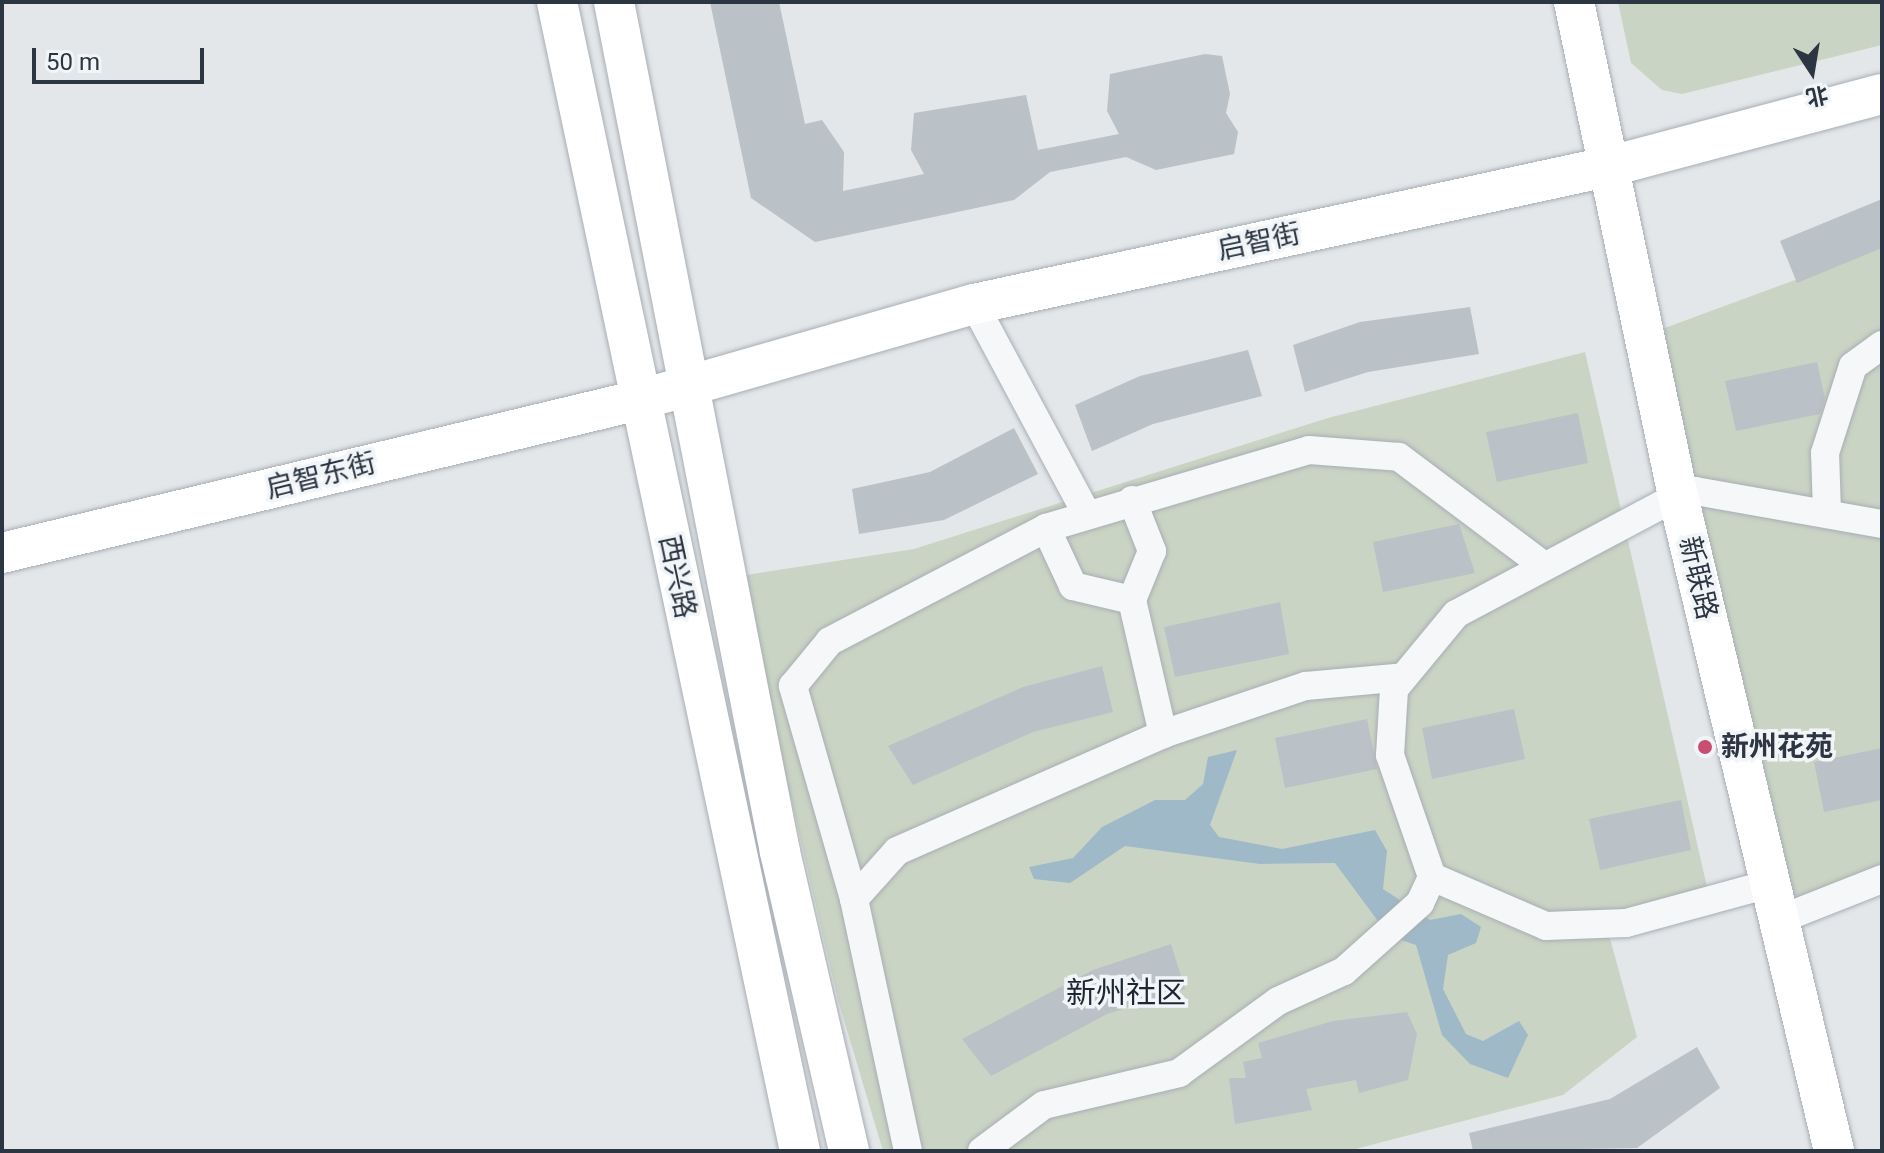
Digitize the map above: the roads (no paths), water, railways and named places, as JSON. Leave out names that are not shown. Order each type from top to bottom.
[{"type":"street","name":"西兴路","points":[[557,2],[800,1151]]},
{"type":"street","name":"西兴路","points":[[614,2],[692,381],[780,852],[849,1151]]},
{"type":"street","name":"新联路","points":[[1574,2],[1611,166],[1678,496],[1834,1151]]},
{"type":"street","name":"启智街","points":[[639,400],[692,381],[974,304],[1611,166],[1882,94]]},
{"type":"street","points":[[974,304],[1087,515]]},
{"type":"street","points":[[1827,512],[1825,453],[1853,366],[1882,345]]},
{"type":"street","name":"启智东街","points":[[2,553],[639,400]]},
{"type":"street","points":[[908,1151],[854,899],[793,686],[830,641],[1046,528],[1309,450],[1399,457],[1543,565]]},
{"type":"street","points":[[982,1151],[1044,1105],[1179,1073],[1278,1001],[1344,971],[1383,941],[1420,903],[1432,877],[1390,755],[1394,689],[1456,614],[1543,565],[1678,496],[1695,491],[1882,524]]},
{"type":"street","points":[[1132,500],[1152,551],[1132,600],[1163,734]]},
{"type":"street","points":[[1046,528],[1073,586],[1132,600]]},
{"type":"street","points":[[854,899],[897,851],[1163,734],[1306,686],[1404,677]]},
{"type":"street","points":[[1432,877],[1546,926],[1626,923],[1769,884]]},
{"type":"street","points":[[1779,926],[1791,915],[1882,879]]},
{"type":"water","points":[[1237,750],[1210,825],[1219,837],[1282,849],[1375,830],[1387,851],[1383,889],[1430,920],[1461,914],[1481,927],[1476,943],[1448,955],[1443,989],[1466,1034],[1483,1041],[1519,1021],[1528,1035],[1508,1078],[1470,1064],[1442,1035],[1416,945],[1389,936],[1335,863],[1260,864],[1125,846],[1070,883],[1034,879],[1029,867],[1073,858],[1102,827],[1155,800],[1185,800],[1203,784],[1208,757]]},
{"type":"place","name":"新州花苑","points":[[1705,747]]},
{"type":"district","name":"新州社区","points":[[1126,993]]}]
